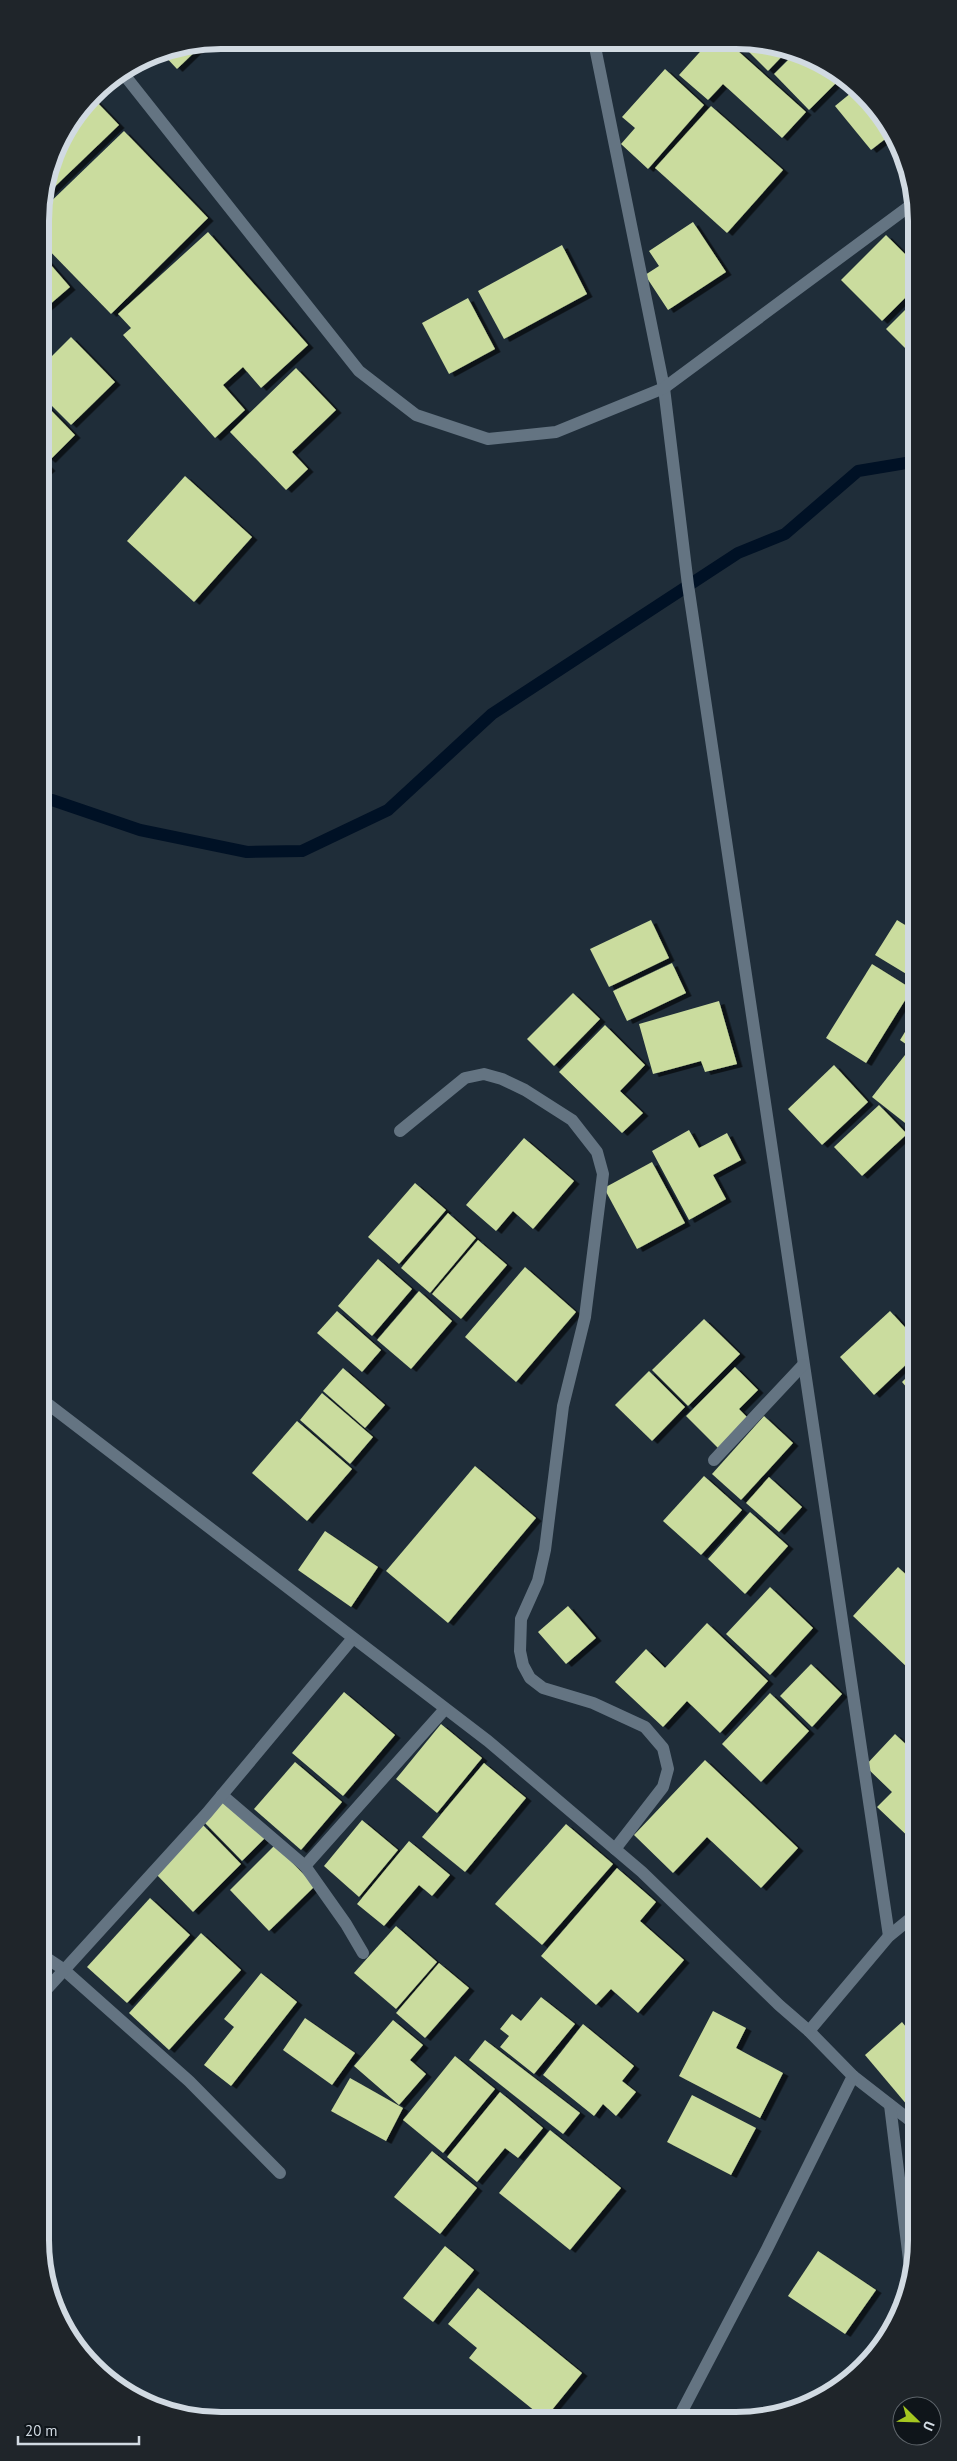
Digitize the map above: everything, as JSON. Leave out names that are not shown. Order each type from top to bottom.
[{"type":"street","points":[[595,49],[664,388],[688,585],[802,1365],[889,1936]]},
{"type":"street","points":[[126,77],[360,372],[416,415],[488,439],[556,432],[664,388],[907,208]]},
{"type":"street","points":[[400,1131],[465,1078],[484,1074],[502,1079],[525,1090],[572,1120],[597,1152],[603,1174],[585,1317],[563,1406],[545,1550],[538,1581],[521,1619],[520,1651],[523,1665],[530,1678],[543,1688],[593,1703],[645,1727],[663,1748],[668,1769],[663,1787],[615,1849]]},
{"type":"street","points":[[714,1460],[802,1365]]},
{"type":"street","points":[[49,1405],[488,1741],[642,1872],[779,2005],[809,2031],[853,2076],[908,2119]]},
{"type":"street","points":[[49,1986],[222,1795],[353,1638]]},
{"type":"street","points":[[306,1866],[445,1708]]},
{"type":"street","points":[[222,1795],[306,1866],[346,1924],[363,1953]]},
{"type":"street","points":[[809,2031],[889,1936],[908,1921]]},
{"type":"street","points":[[49,1960],[189,2081],[280,2173]]},
{"type":"street","points":[[682,2412],[767,2250],[853,2076]]},
{"type":"street","points":[[890,2105],[908,2252]]},
{"type":"building","points":[[703,49],[736,49],[806,112],[782,138],[723,84],[708,100],[679,75]]},
{"type":"building","points":[[746,49],[783,55],[768,71]]},
{"type":"building","points":[[196,51],[177,69],[166,58]]},
{"type":"building","points":[[790,58],[812,66],[837,82],[809,110],[774,74]]},
{"type":"building","points":[[665,69],[704,105],[648,169],[621,144],[635,128],[622,117]]},
{"type":"building","points":[[851,93],[873,116],[886,138],[871,150],[835,106]]},
{"type":"building","points":[[96,102],[119,125],[52,189],[66,145],[78,125]]},
{"type":"building","points":[[711,106],[783,170],[727,233],[655,168]]},
{"type":"building","points":[[124,131],[208,218],[111,314],[49,250],[50,203]]},
{"type":"building","points":[[693,222],[726,272],[668,310],[645,275],[659,266],[649,251]]},
{"type":"building","points":[[208,232],[308,345],[261,388],[243,367],[223,385],[245,410],[215,438],[123,335],[131,328],[118,314]]},
{"type":"building","points":[[886,235],[908,257],[908,295],[882,321],[841,280]]},
{"type":"building","points":[[562,245],[587,294],[504,339],[478,291]]},
{"type":"building","points":[[49,263],[70,287],[49,305]]},
{"type":"building","points":[[468,298],[495,349],[449,374],[422,323]]},
{"type":"building","points":[[908,307],[908,351],[886,329]]},
{"type":"building","points":[[71,337],[115,382],[71,425],[49,403],[49,359]]},
{"type":"building","points":[[296,368],[336,410],[292,452],[308,469],[286,490],[230,432]]},
{"type":"building","points":[[49,408],[75,435],[49,459]]},
{"type":"building","points":[[185,476],[252,537],[194,602],[127,541]]},
{"type":"building","points":[[651,920],[669,958],[609,987],[590,949]]},
{"type":"building","points":[[897,920],[908,927],[908,975],[875,955]]},
{"type":"building","points":[[672,963],[686,993],[627,1021],[613,991]]},
{"type":"building","points":[[872,964],[908,986],[908,995],[866,1063],[826,1038]]},
{"type":"building","points":[[573,993],[600,1019],[554,1066],[527,1039]]},
{"type":"building","points":[[719,1001],[737,1064],[705,1072],[701,1061],[653,1074],[639,1024]]},
{"type":"building","points":[[605,1025],[645,1065],[620,1091],[643,1113],[622,1133],[559,1072]]},
{"type":"building","points":[[908,1027],[908,1046],[900,1040]]},
{"type":"building","points":[[905,1055],[908,1057],[908,1125],[872,1097]]},
{"type":"building","points":[[834,1065],[868,1102],[822,1145],[788,1109]]},
{"type":"building","points":[[879,1105],[907,1134],[862,1176],[834,1147]]},
{"type":"building","points":[[689,1130],[699,1148],[727,1133],[741,1160],[713,1175],[726,1199],[689,1220],[652,1151]]},
{"type":"building","points":[[524,1138],[574,1181],[533,1229],[513,1211],[496,1231],[466,1205]]},
{"type":"building","points":[[652,1162],[685,1223],[637,1249],[604,1188]]},
{"type":"building","points":[[415,1183],[446,1210],[399,1264],[368,1237]]},
{"type":"building","points":[[448,1213],[476,1238],[430,1293],[401,1268]]},
{"type":"building","points":[[478,1240],[507,1265],[461,1319],[432,1294]]},
{"type":"building","points":[[378,1259],[412,1289],[372,1336],[338,1306]]},
{"type":"building","points":[[525,1267],[576,1312],[516,1382],[465,1337]]},
{"type":"building","points":[[419,1291],[452,1321],[411,1369],[377,1340]]},
{"type":"building","points":[[337,1311],[381,1350],[362,1372],[317,1333]]},
{"type":"building","points":[[890,1311],[908,1330],[908,1363],[874,1395],[840,1357]]},
{"type":"building","points":[[704,1319],[740,1354],[688,1406],[652,1370]]},
{"type":"building","points":[[735,1367],[758,1390],[739,1409],[750,1420],[720,1450],[686,1416]]},
{"type":"building","points":[[343,1368],[385,1405],[365,1428],[323,1391]]},
{"type":"building","points":[[649,1371],[685,1407],[652,1441],[615,1405]]},
{"type":"building","points":[[908,1376],[908,1389],[902,1382]]},
{"type":"building","points":[[322,1393],[373,1437],[350,1464],[300,1420]]},
{"type":"building","points":[[764,1416],[793,1443],[741,1500],[712,1474]]},
{"type":"building","points":[[297,1421],[352,1469],[307,1521],[252,1473]]},
{"type":"building","points":[[475,1466],[536,1518],[448,1623],[386,1571]]},
{"type":"building","points":[[704,1476],[742,1510],[701,1555],[663,1521]]},
{"type":"building","points":[[769,1477],[802,1507],[779,1532],[746,1503]]},
{"type":"building","points":[[750,1512],[788,1546],[745,1594],[708,1559]]},
{"type":"building","points":[[325,1531],[378,1567],[351,1607],[298,1570]]},
{"type":"building","points":[[898,1567],[908,1576],[908,1668],[853,1616]]},
{"type":"building","points":[[770,1587],[813,1628],[770,1675],[726,1634]]},
{"type":"building","points":[[568,1606],[596,1638],[566,1664],[538,1632]]},
{"type":"building","points":[[707,1623],[768,1681],[720,1733],[687,1701],[663,1727],[615,1682],[646,1649],[665,1668]]},
{"type":"building","points":[[811,1664],[842,1694],[812,1727],[780,1696]]},
{"type":"building","points":[[344,1692],[395,1735],[343,1796],[292,1753]]},
{"type":"building","points":[[770,1693],[809,1731],[761,1782],[722,1744]]},
{"type":"building","points":[[441,1724],[482,1758],[437,1813],[396,1779]]},
{"type":"building","points":[[895,1734],[908,1746],[908,1836],[877,1807],[892,1792],[865,1766]]},
{"type":"building","points":[[705,1760],[798,1848],[761,1888],[707,1837],[673,1873],[634,1835]]},
{"type":"building","points":[[295,1762],[342,1802],[301,1850],[254,1809]]},
{"type":"building","points":[[484,1763],[526,1798],[465,1872],[422,1837]]},
{"type":"building","points":[[225,1799],[265,1838],[242,1861],[203,1821]]},
{"type":"building","points":[[362,1820],[398,1850],[359,1897],[324,1866]]},
{"type":"building","points":[[566,1824],[613,1864],[542,1945],[495,1904]]},
{"type":"building","points":[[203,1825],[241,1864],[193,1912],[155,1873]]},
{"type":"building","points":[[409,1841],[450,1875],[432,1896],[419,1885],[384,1926],[357,1904]]},
{"type":"building","points":[[275,1845],[315,1886],[269,1931],[230,1890]]},
{"type":"building","points":[[617,1868],[656,1902],[640,1921],[684,1960],[638,2013],[611,1989],[596,2005],[541,1956]]},
{"type":"building","points":[[150,1898],[190,1935],[127,2003],[87,1967]]},
{"type":"building","points":[[396,1926],[437,1962],[396,2009],[354,1973]]},
{"type":"building","points":[[201,1933],[241,1970],[169,2050],[129,2013]]},
{"type":"building","points":[[439,1963],[469,1988],[425,2038],[396,2013]]},
{"type":"building","points":[[261,1973],[297,2002],[231,2086],[204,2065],[234,2027],[224,2019]]},
{"type":"building","points":[[541,1997],[575,2024],[534,2074],[500,2047],[509,2036],[500,2029],[512,2014],[521,2021]]},
{"type":"building","points":[[713,2011],[746,2028],[736,2048],[783,2073],[760,2118],[679,2076]]},
{"type":"building","points":[[305,2018],[355,2053],[332,2085],[283,2050]]},
{"type":"building","points":[[393,2020],[423,2045],[410,2060],[426,2074],[399,2105],[354,2066]]},
{"type":"building","points":[[902,2022],[908,2029],[908,2106],[865,2055]]},
{"type":"building","points":[[583,2024],[634,2066],[622,2081],[636,2092],[616,2116],[603,2104],[594,2116],[543,2075]]},
{"type":"building","points":[[485,2040],[580,2113],[563,2134],[469,2060]]},
{"type":"building","points":[[455,2056],[495,2089],[443,2153],[403,2120]]},
{"type":"building","points":[[350,2078],[403,2108],[386,2141],[331,2111]]},
{"type":"building","points":[[500,2092],[543,2128],[518,2158],[505,2148],[477,2182],[447,2157]]},
{"type":"building","points":[[692,2095],[756,2128],[731,2175],[667,2142]]},
{"type":"building","points":[[550,2130],[621,2188],[570,2250],[499,2193]]},
{"type":"building","points":[[432,2151],[477,2188],[440,2234],[394,2197]]},
{"type":"building","points":[[445,2246],[474,2270],[433,2322],[403,2298]]},
{"type":"building","points":[[818,2251],[876,2290],[845,2334],[788,2296]]},
{"type":"building","points":[[478,2288],[582,2373],[550,2412],[536,2412],[469,2358],[477,2348],[448,2324]]},
{"type":"waterway","points":[[49,800],[140,830],[247,852],[302,851],[388,810],[492,714],[738,553],[785,534],[858,471],[908,463]]}]
